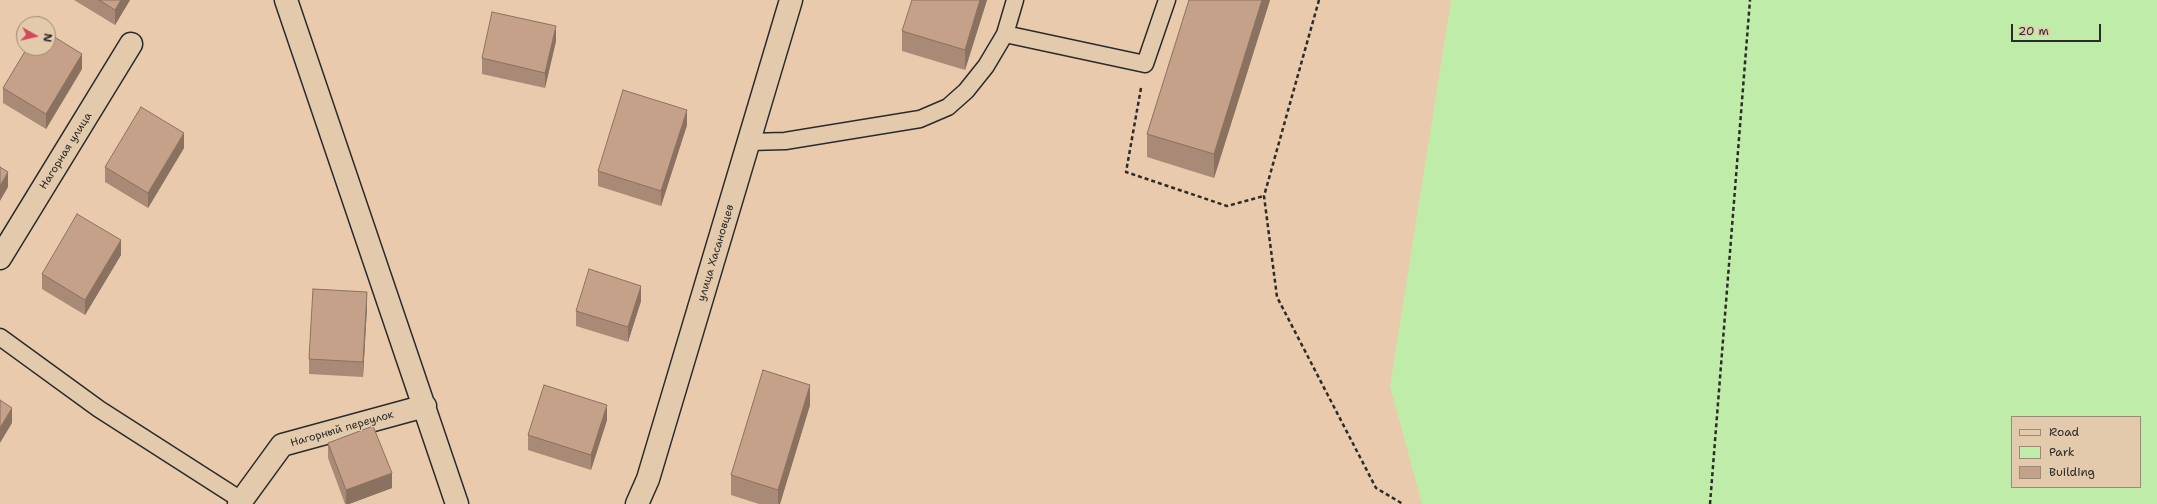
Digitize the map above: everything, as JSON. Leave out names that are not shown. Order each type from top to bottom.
[{"type":"street","points":[[286,0],[457,504]]},
{"type":"street","name":"улица Хасановцев","points":[[637,504],[648,479],[791,0]]},
{"type":"street","name":"Нагорная улица","points":[[0,258],[132,44]]},
{"type":"street","name":"Нагорный переулок","points":[[240,502],[282,445],[425,406]]},
{"type":"lane","points":[[749,142],[785,141],[920,119],[948,107],[966,91],[986,66],[1005,34],[1015,0]]},
{"type":"lane","points":[[1005,34],[1145,64],[1167,0]]},
{"type":"lane","points":[[0,337],[99,410],[240,502]]},
{"type":"path","points":[[1319,0],[1264,196],[1277,297],[1376,488],[1403,504]]},
{"type":"path","points":[[1710,504],[1750,0]]},
{"type":"path","points":[[1145,64],[1126,172],[1226,206],[1264,196]]},
{"type":"green space","points":[[1451,0],[2157,0],[2157,504],[1422,504],[1390,386]]},
{"type":"building","points":[[99,0],[121,0],[115,10]]},
{"type":"building","points":[[912,0],[980,0],[965,50],[902,31]]},
{"type":"building","points":[[1189,0],[1262,0],[1214,154],[1147,134]]},
{"type":"building","points":[[492,12],[556,26],[545,73],[482,58]]},
{"type":"building","points":[[56,38],[82,54],[46,114],[3,88],[22,56],[56,56]]},
{"type":"building","points":[[623,90],[687,110],[661,191],[598,171]]},
{"type":"building","points":[[141,107],[184,133],[148,193],[105,167]]},
{"type":"building","points":[[0,167],[8,172],[0,186]]},
{"type":"building","points":[[77,214],[121,240],[85,300],[42,274]]},
{"type":"building","points":[[589,269],[641,286],[628,327],[576,311]]},
{"type":"building","points":[[313,289],[367,292],[363,362],[309,359]]},
{"type":"building","points":[[763,370],[810,385],[778,490],[731,475]]},
{"type":"building","points":[[544,385],[607,405],[591,455],[528,435]]},
{"type":"building","points":[[0,400],[12,408],[0,428]]},
{"type":"building","points":[[373,426],[392,473],[346,490],[328,443]]}]
